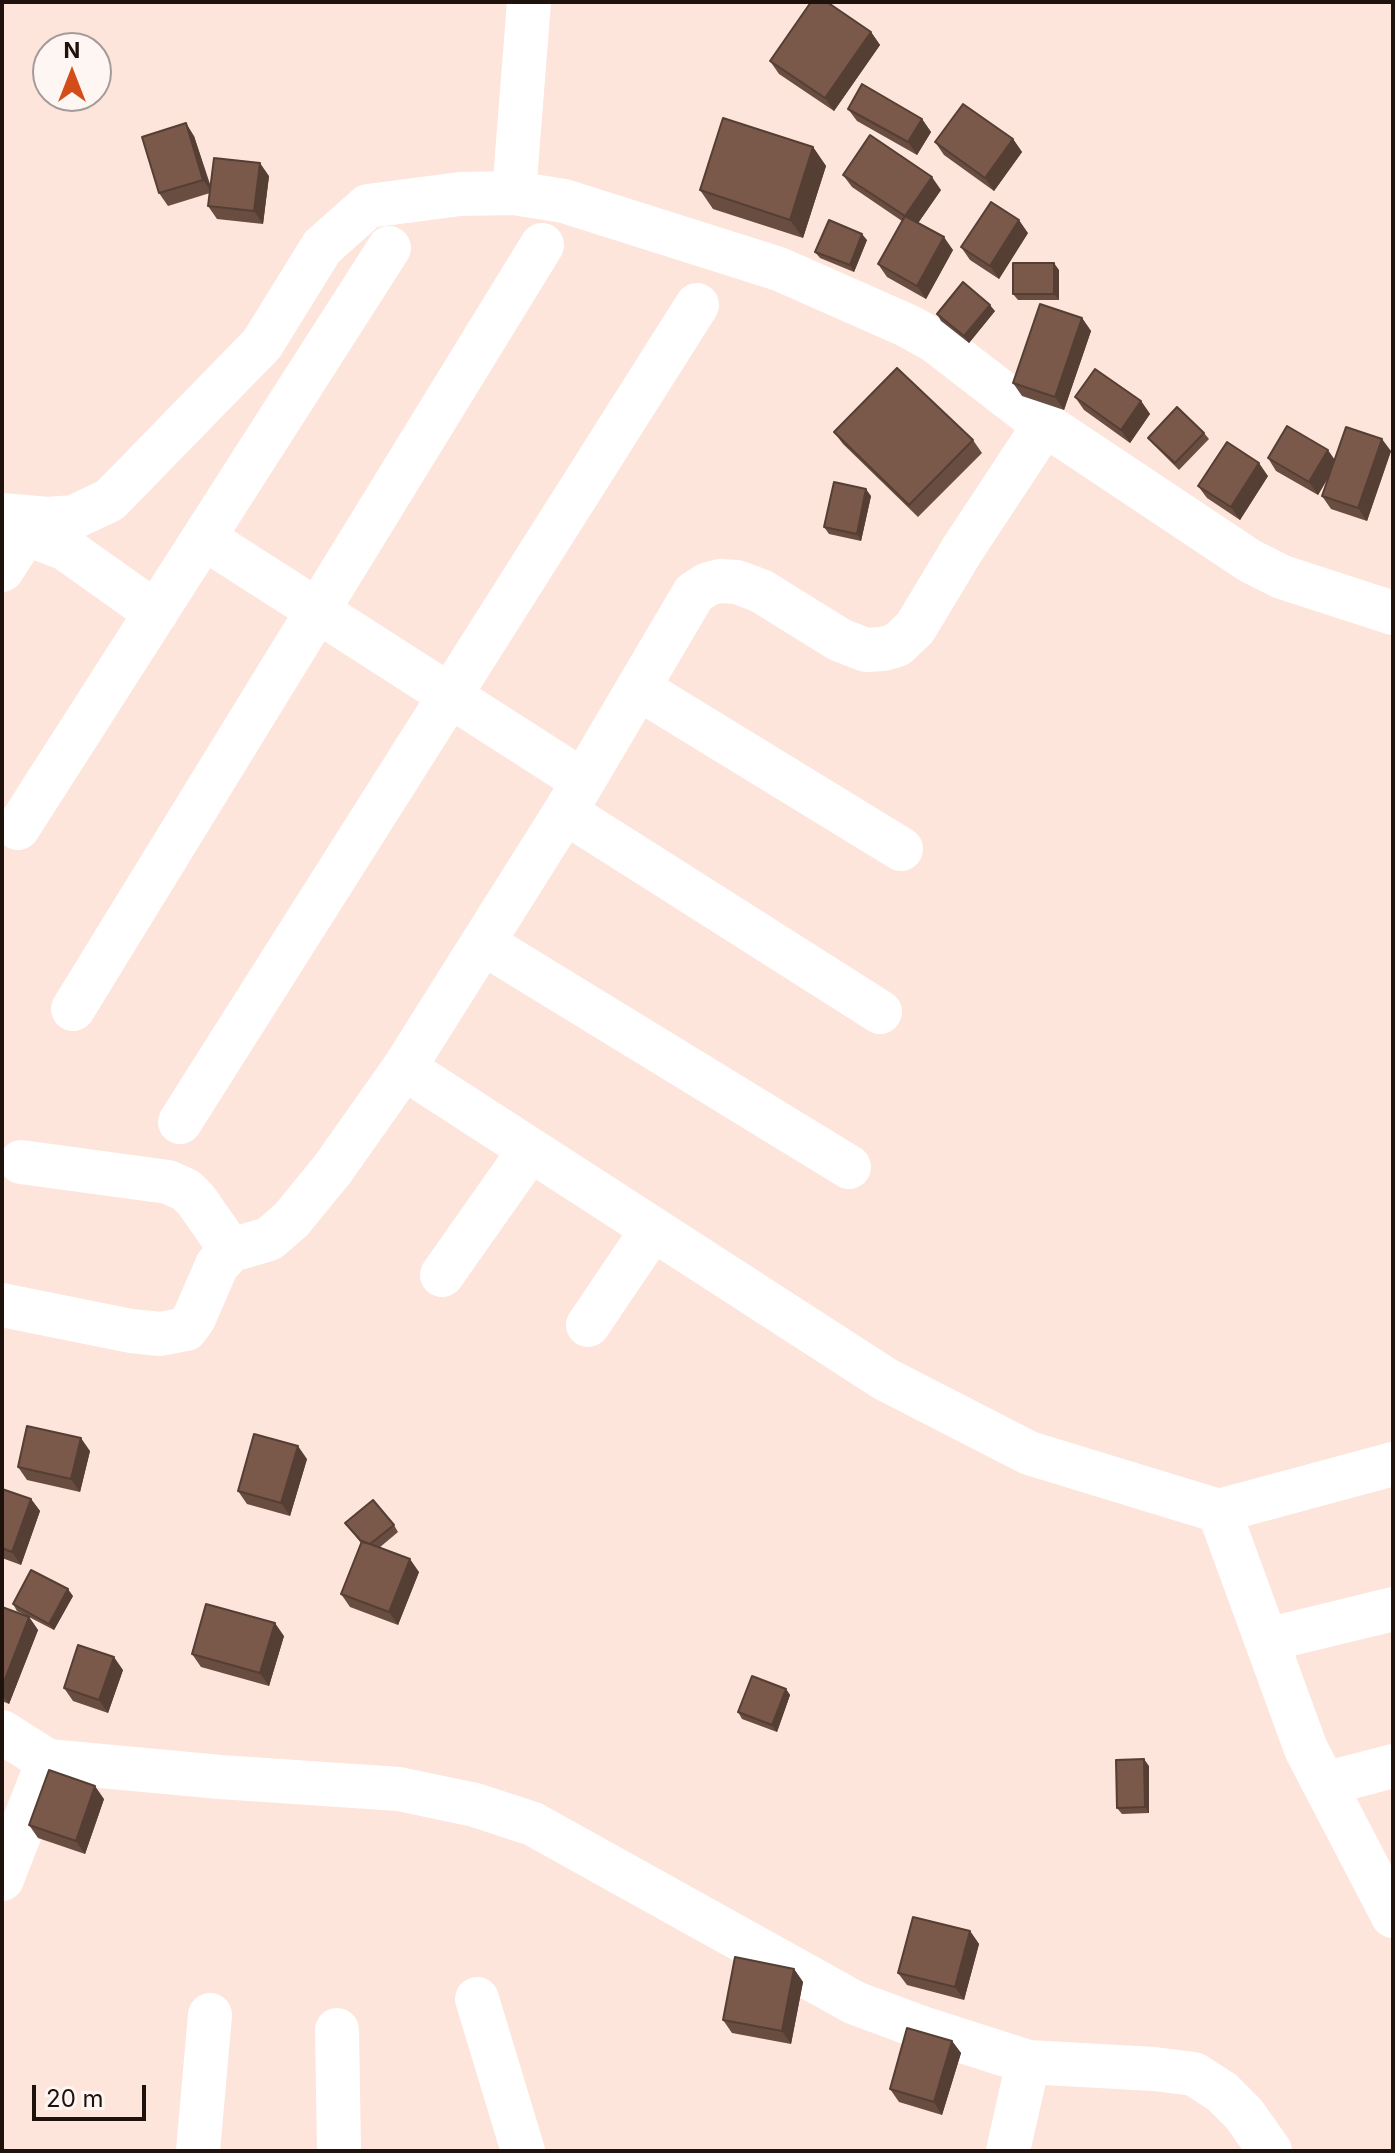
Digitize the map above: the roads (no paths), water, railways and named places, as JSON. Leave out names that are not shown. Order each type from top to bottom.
[{"type":"street","points":[[514,193],[529,2]]},
{"type":"street","points":[[2,515],[48,519],[74,517],[110,500],[262,344],[322,247],[368,206],[432,196],[514,193],[564,201],[779,269],[878,312],[935,341],[1045,424],[1250,561],[1282,577],[1393,613]]},
{"type":"street","points":[[73,1009],[542,245]]},
{"type":"street","points":[[18,828],[389,248]]},
{"type":"street","points":[[180,1122],[697,305]]},
{"type":"street","points":[[2,1305],[97,1326],[160,1334],[186,1329],[194,1318],[217,1265],[231,1250],[269,1239],[291,1220],[332,1170],[404,1068],[574,797],[694,593],[708,584],[737,582],[761,591],[840,640],[866,650],[897,645],[915,628],[1045,424]]},
{"type":"street","points":[[2,570],[21,540],[38,538],[66,549],[156,613]]},
{"type":"street","points":[[204,538],[450,695],[574,797],[880,1012]]},
{"type":"street","points":[[638,688],[901,849]]},
{"type":"street","points":[[483,943],[849,1167]]},
{"type":"street","points":[[404,1068],[885,1379],[1029,1453],[1219,1511],[1393,1464]]},
{"type":"street","points":[[442,1275],[530,1150]]},
{"type":"street","points":[[21,1162],[168,1182],[186,1190],[196,1200],[231,1250]]},
{"type":"street","points":[[588,1325],[653,1229]]},
{"type":"street","points":[[1219,1511],[1306,1749],[1393,1916]]},
{"type":"street","points":[[1266,1640],[1393,1609]]},
{"type":"street","points":[[2,1732],[48,1761],[399,1789],[475,1805],[533,1824],[855,2003],[1028,2062],[1194,2074],[1222,2092],[1244,2114],[1270,2151]]},
{"type":"street","points":[[2,1879],[48,1761]]},
{"type":"street","points":[[1324,1784],[1393,1766]]},
{"type":"street","points":[[477,1999],[523,2151]]},
{"type":"street","points":[[198,2151],[210,2015]]},
{"type":"street","points":[[337,2030],[339,2130],[354,2151]]},
{"type":"street","points":[[1008,2151],[1028,2062]]}]
